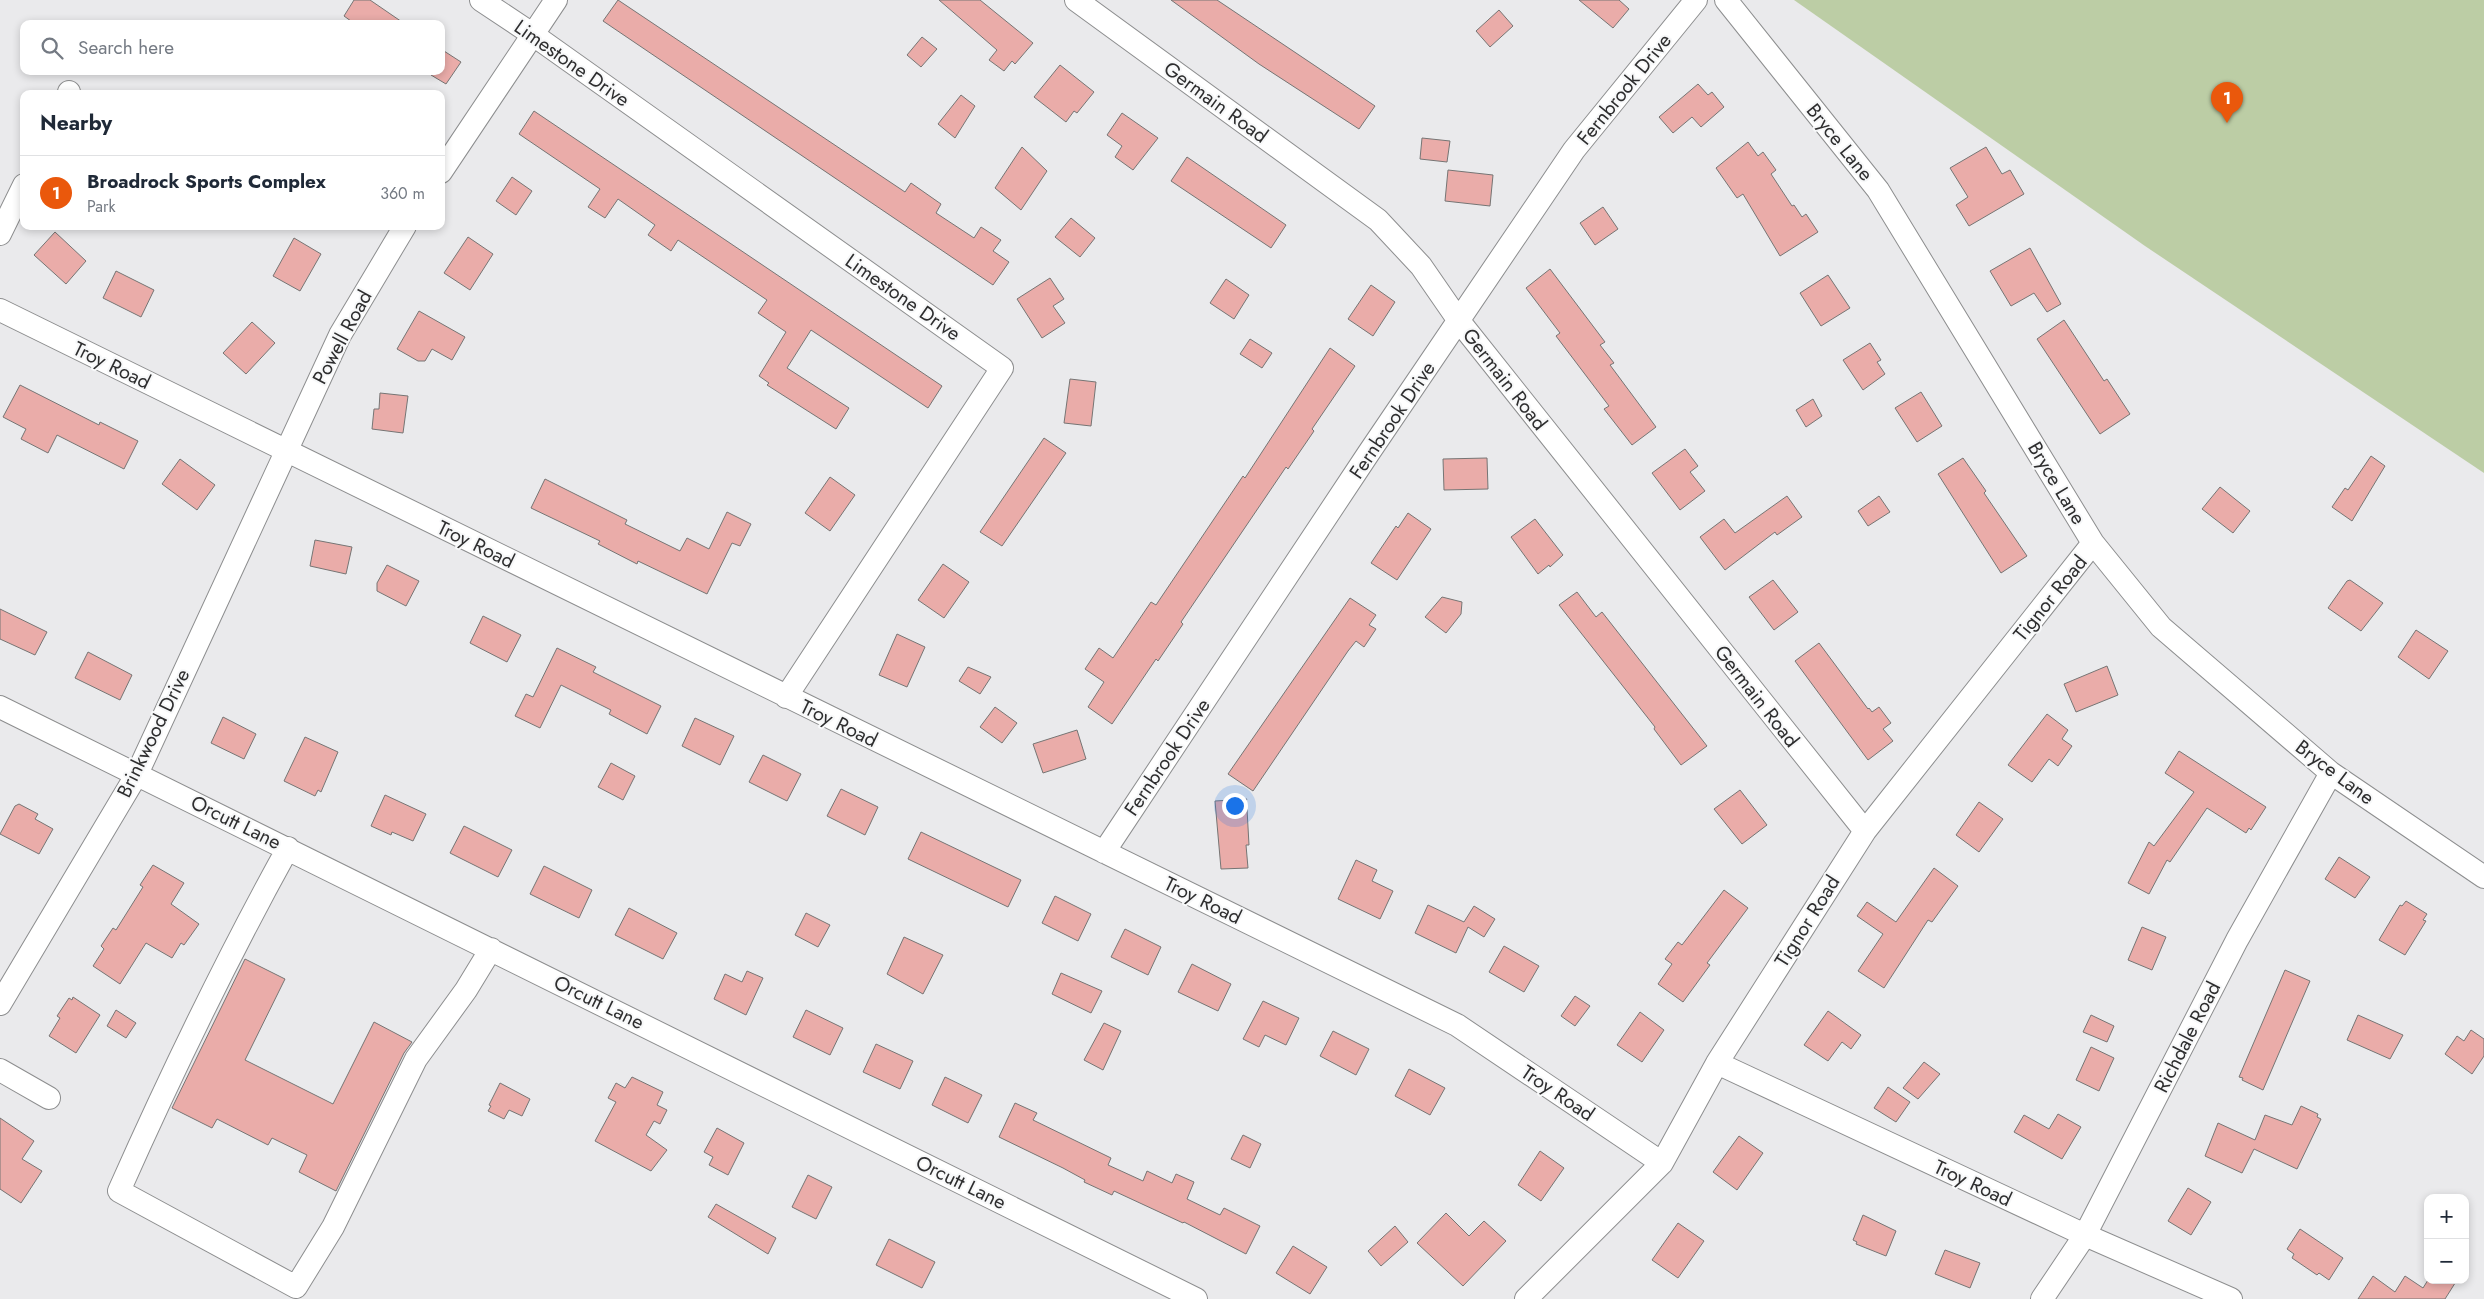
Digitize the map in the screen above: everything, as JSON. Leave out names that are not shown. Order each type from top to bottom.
[{"type":"street","name":"Limestone Drive","points":[[481,0],[532,34],[1002,368],[786,697]]},
{"type":"street","points":[[445,166],[556,0]]},
{"type":"street","name":"Germain Road","points":[[1076,0],[1378,220],[1421,266],[1459,321],[1864,831]]},
{"type":"street","name":"Fernbrook Drive","points":[[1104,852],[1574,150],[1696,0]]},
{"type":"street","name":"Bryce Lane","points":[[1726,0],[1878,190],[2094,544],[2161,628],[2331,773],[2484,877]]},
{"type":"street","points":[[0,234],[20,193]]},
{"type":"street","name":"Powell Road","points":[[286,451],[340,335],[403,230]]},
{"type":"street","name":"Troy Road","points":[[0,310],[1457,1025],[1662,1163]]},
{"type":"street","name":"Brinkwood Drive","points":[[0,1004],[137,774],[286,451]]},
{"type":"street","name":"Tignor Road","points":[[1526,1299],[1662,1163],[1717,1063],[1864,831],[2094,544]]},
{"type":"street","name":"Orcutt Lane","points":[[0,707],[491,948],[1196,1299]]},
{"type":"street","name":"Richdale Road","points":[[2042,1299],[2085,1235],[2237,940],[2331,773]]},
{"type":"street","points":[[288,848],[233,948],[158,1102],[119,1191],[296,1287],[333,1227],[416,1059],[466,990],[491,948]]},
{"type":"street","name":"Troy Road","points":[[1717,1063],[2085,1235],[2231,1299]]},
{"type":"street","points":[[0,1070],[49,1098]]},
{"type":"green space","points":[[1794,0],[2484,0],[2484,473],[2145,246]]},
{"type":"building","points":[[354,0],[370,0],[399,20],[350,20],[344,16]]},
{"type":"building","points":[[618,0],[905,192],[911,183],[941,204],[936,213],[974,238],[981,227],[1001,240],[993,251],[1009,262],[993,285],[603,21]]},
{"type":"building","points":[[939,0],[980,0],[1033,43],[1015,64],[1012,61],[1004,71],[989,60],[997,50]]},
{"type":"building","points":[[1171,0],[1217,0],[1375,106],[1359,129],[1259,64]]},
{"type":"building","points":[[1579,0],[1619,0],[1629,9],[1613,28]]},
{"type":"building","points":[[1499,10],[1513,26],[1490,47],[1476,31]]},
{"type":"building","points":[[922,37],[937,49],[921,67],[907,55]]},
{"type":"building","points":[[445,52],[461,62],[446,84],[431,75],[445,75]]},
{"type":"building","points":[[1060,65],[1094,92],[1077,113],[1074,111],[1066,122],[1034,97]]},
{"type":"building","points":[[1698,84],[1708,95],[1712,92],[1724,107],[1701,127],[1692,117],[1673,133],[1659,117]]},
{"type":"building","points":[[961,95],[975,106],[955,138],[938,124]]},
{"type":"building","points":[[534,111],[942,386],[928,408],[811,330],[787,368],[849,408],[836,429],[767,385],[769,383],[759,376],[786,332],[758,313],[767,300],[678,240],[671,251],[648,235],[655,225],[618,199],[605,218],[588,207],[600,189],[519,134]]},
{"type":"building","points":[[1122,113],[1158,138],[1133,170],[1115,157],[1122,146],[1107,135]]},
{"type":"building","points":[[1422,138],[1450,141],[1447,162],[1420,159]]},
{"type":"building","points":[[1748,142],[1758,156],[1763,152],[1776,170],[1771,174],[1792,206],[1794,205],[1802,217],[1806,214],[1818,232],[1780,256],[1743,194],[1737,198],[1716,168]]},
{"type":"building","points":[[1022,147],[1047,171],[1021,210],[995,188]]},
{"type":"building","points":[[1986,147],[2002,174],[2010,170],[2024,194],[1969,226],[1956,205],[1968,197],[1950,168]]},
{"type":"building","points":[[1187,157],[1286,225],[1271,248],[1171,181]]},
{"type":"building","points":[[1448,170],[1493,175],[1490,206],[1445,201]]},
{"type":"building","points":[[512,177],[532,191],[516,215],[496,201]]},
{"type":"building","points":[[1603,207],[1618,229],[1595,245],[1580,223]]},
{"type":"building","points":[[1071,218],[1095,238],[1080,257],[1055,237]]},
{"type":"building","points":[[55,232],[86,261],[66,284],[34,255]]},
{"type":"building","points":[[468,237],[493,254],[470,290],[444,273]]},
{"type":"building","points":[[294,238],[321,254],[300,291],[273,276]]},
{"type":"building","points":[[2030,248],[2061,304],[2047,312],[2034,293],[2011,306],[1990,271]]},
{"type":"building","points":[[1550,269],[1605,342],[1600,345],[1614,363],[1610,365],[1656,427],[1632,445],[1604,409],[1609,406],[1556,336],[1560,333],[1526,288]]},
{"type":"building","points":[[116,271],[154,290],[141,317],[103,298]]},
{"type":"building","points":[[1828,275],[1850,308],[1821,326],[1800,293]]},
{"type":"building","points":[[1050,278],[1064,299],[1053,306],[1065,323],[1042,338],[1017,299]]},
{"type":"building","points":[[1226,279],[1249,295],[1234,319],[1210,303]]},
{"type":"building","points":[[1371,285],[1395,302],[1373,336],[1348,319]]},
{"type":"building","points":[[419,311],[465,337],[452,360],[432,349],[425,361],[418,361],[397,349]]},
{"type":"building","points":[[2064,320],[2104,381],[2107,379],[2130,414],[2100,434],[2037,339]]},
{"type":"building","points":[[252,322],[275,343],[246,374],[223,353]]},
{"type":"building","points":[[1250,339],[1272,353],[1262,368],[1240,354]]},
{"type":"building","points":[[1870,343],[1881,360],[1877,362],[1885,374],[1863,390],[1843,360]]},
{"type":"building","points":[[1330,348],[1355,366],[1312,429],[1314,431],[1288,469],[1286,467],[1181,622],[1183,624],[1158,661],[1156,659],[1112,724],[1088,707],[1104,682],[1085,669],[1099,648],[1113,658],[1151,602],[1156,605],[1243,476],[1245,478]]},
{"type":"building","points":[[1070,379],[1096,382],[1091,426],[1064,423]]},
{"type":"building","points":[[20,385],[99,425],[100,422],[138,441],[124,469],[57,435],[48,453],[21,439],[26,429],[3,417]]},
{"type":"building","points":[[1921,392],[1942,426],[1917,442],[1895,408]]},
{"type":"building","points":[[380,393],[408,396],[403,433],[372,429],[374,409],[379,409]]},
{"type":"building","points":[[1813,399],[1822,416],[1806,427],[1796,410]]},
{"type":"building","points":[[1044,438],[1066,453],[1002,546],[980,532]]},
{"type":"building","points":[[1685,449],[1698,466],[1690,472],[1705,491],[1680,510],[1652,473]]},
{"type":"building","points":[[2371,456],[2385,466],[2352,521],[2332,507],[2345,488],[2348,490]]},
{"type":"building","points":[[1487,458],[1488,489],[1444,490],[1443,459]]},
{"type":"building","points":[[1963,458],[1986,491],[1984,493],[2027,556],[2001,573],[1938,474]]},
{"type":"building","points":[[180,459],[215,485],[197,510],[162,484]]},
{"type":"building","points":[[830,477],[855,495],[830,531],[805,513]]},
{"type":"building","points":[[545,479],[627,520],[625,524],[680,551],[687,538],[709,549],[727,512],[751,524],[740,546],[732,543],[707,594],[638,561],[637,564],[598,544],[600,541],[531,508]]},
{"type":"building","points":[[2220,487],[2250,511],[2233,533],[2202,509]]},
{"type":"building","points":[[1787,496],[1802,517],[1777,535],[1775,532],[1725,570],[1700,537],[1724,519],[1735,533]]},
{"type":"building","points":[[1879,496],[1890,512],[1868,526],[1858,511]]},
{"type":"building","points":[[1408,513],[1431,529],[1397,580],[1371,563],[1396,526],[1398,528]]},
{"type":"building","points":[[1535,519],[1563,555],[1550,567],[1549,565],[1538,574],[1511,537]]},
{"type":"building","points":[[315,540],[352,547],[346,574],[310,566]]},
{"type":"building","points":[[943,564],[969,582],[944,618],[918,600]]},
{"type":"building","points":[[387,565],[419,581],[406,606],[377,591],[377,583]]},
{"type":"building","points":[[1773,580],[1798,612],[1774,630],[1749,597]]},
{"type":"building","points":[[2350,580],[2383,603],[2361,631],[2328,608],[2347,581]]},
{"type":"building","points":[[1577,592],[1596,617],[1602,612],[1707,746],[1681,765],[1654,729],[1655,727],[1559,605]]},
{"type":"building","points":[[1442,597],[1462,602],[1461,614],[1446,633],[1425,617]]},
{"type":"building","points":[[1350,598],[1376,615],[1369,625],[1376,629],[1364,647],[1356,641],[1348,651],[1253,791],[1228,774]]},
{"type":"building","points":[[0,609],[47,632],[35,655],[0,639]]},
{"type":"building","points":[[483,616],[521,635],[507,662],[470,643]]},
{"type":"building","points":[[2416,630],[2448,651],[2429,679],[2398,657]]},
{"type":"building","points":[[897,634],[925,647],[907,687],[879,675]]},
{"type":"building","points":[[1819,643],[1868,709],[1872,712],[1879,707],[1891,723],[1883,729],[1893,741],[1868,760],[1795,661]]},
{"type":"building","points":[[557,648],[596,667],[593,672],[661,706],[647,734],[609,714],[611,710],[561,685],[540,728],[515,716],[526,694],[533,697]]},
{"type":"building","points":[[88,652],[132,675],[120,700],[75,678]]},
{"type":"building","points":[[2107,666],[2118,695],[2076,712],[2064,684]]},
{"type":"building","points":[[968,667],[991,677],[980,694],[959,681]]},
{"type":"building","points":[[995,707],[1017,723],[1002,743],[980,727]]},
{"type":"building","points":[[2047,714],[2068,730],[2062,739],[2072,746],[2058,766],[2049,759],[2032,782],[2008,765]]},
{"type":"building","points":[[223,717],[256,734],[244,759],[211,743]]},
{"type":"building","points":[[695,718],[734,736],[720,765],[682,746]]},
{"type":"building","points":[[1077,730],[1086,759],[1043,773],[1033,744]]},
{"type":"building","points":[[305,737],[338,752],[321,792],[318,790],[315,796],[284,781]]},
{"type":"building","points":[[2179,751],[2266,807],[2251,830],[2249,828],[2246,833],[2207,808],[2170,862],[2167,860],[2149,894],[2128,883],[2149,842],[2154,846],[2194,792],[2165,773]]},
{"type":"building","points":[[763,755],[801,774],[787,801],[749,782]]},
{"type":"building","points":[[611,763],[635,776],[623,800],[598,787]]},
{"type":"building","points":[[841,789],[878,807],[865,835],[827,816]]},
{"type":"building","points":[[1740,790],[1767,825],[1742,844],[1714,809]]},
{"type":"building","points":[[385,795],[426,814],[413,841],[392,832],[391,835],[371,826]]},
{"type":"building","points":[[1247,799],[1240,810],[1247,809],[1249,845],[1246,845],[1248,868],[1221,869],[1215,801]]},
{"type":"building","points":[[1979,802],[2003,819],[1979,852],[1956,835]]},
{"type":"building","points":[[19,804],[38,814],[35,819],[53,829],[39,854],[0,834],[15,806]]},
{"type":"building","points":[[464,826],[512,850],[498,877],[450,853]]},
{"type":"building","points":[[921,832],[1021,880],[1008,907],[908,859]]},
{"type":"building","points":[[2339,857],[2370,877],[2355,898],[2325,879]]},
{"type":"building","points":[[1356,860],[1377,870],[1372,881],[1393,891],[1380,919],[1338,899]]},
{"type":"building","points":[[153,865],[184,883],[171,904],[199,924],[184,945],[181,943],[172,958],[146,943],[120,984],[93,966],[104,949],[101,946],[113,928],[116,930],[143,887],[140,885]]},
{"type":"building","points":[[544,866],[592,890],[579,918],[530,894]]},
{"type":"building","points":[[1934,868],[1958,886],[1932,922],[1928,920],[1884,988],[1858,971],[1883,934],[1857,916],[1867,902],[1896,922]]},
{"type":"building","points":[[1724,890],[1748,908],[1707,963],[1710,965],[1683,1002],[1658,984],[1672,964],[1665,959],[1678,942],[1682,945]]},
{"type":"building","points":[[1055,896],[1091,914],[1078,941],[1042,923]]},
{"type":"building","points":[[2406,901],[2427,914],[2423,920],[2426,921],[2405,955],[2379,940],[2400,905],[2402,906]]},
{"type":"building","points":[[1428,905],[1464,922],[1474,906],[1495,919],[1484,937],[1468,927],[1456,953],[1415,933]]},
{"type":"building","points":[[629,908],[677,933],[663,959],[615,935]]},
{"type":"building","points":[[806,913],[830,925],[818,947],[795,935]]},
{"type":"building","points":[[2142,927],[2166,937],[2152,970],[2128,960]]},
{"type":"building","points":[[1125,929],[1161,947],[1148,975],[1111,957]]},
{"type":"building","points":[[904,937],[943,955],[923,994],[887,974]]},
{"type":"building","points":[[1504,946],[1539,966],[1524,992],[1489,972]]},
{"type":"building","points":[[245,959],[285,979],[245,1060],[333,1104],[374,1022],[412,1042],[404,1053],[336,1191],[299,1172],[307,1155],[272,1138],[268,1145],[217,1119],[212,1128],[172,1108]]},
{"type":"building","points":[[1192,964],[1231,984],[1218,1011],[1178,992]]},
{"type":"building","points":[[2285,970],[2310,981],[2263,1090],[2239,1077]]},
{"type":"building","points":[[747,971],[763,978],[746,1015],[714,999],[725,974],[742,982]]},
{"type":"building","points":[[1061,973],[1102,991],[1091,1013],[1052,994]]},
{"type":"building","points":[[1575,996],[1590,1006],[1575,1026],[1561,1016]]},
{"type":"building","points":[[73,997],[100,1015],[76,1053],[49,1036],[60,1018],[57,1016],[69,998],[72,1000]]},
{"type":"building","points":[[1263,1001],[1299,1018],[1286,1045],[1265,1035],[1259,1047],[1243,1039]]},
{"type":"building","points":[[116,1010],[136,1023],[126,1038],[107,1026]]},
{"type":"building","points":[[806,1010],[843,1028],[830,1055],[793,1037]]},
{"type":"building","points":[[1828,1011],[1861,1035],[1851,1049],[1842,1042],[1828,1061],[1804,1045]]},
{"type":"building","points":[[1640,1012],[1664,1030],[1642,1062],[1617,1045]]},
{"type":"building","points":[[2091,1015],[2114,1026],[2107,1042],[2083,1032]]},
{"type":"building","points":[[2358,1015],[2403,1035],[2390,1059],[2347,1040]]},
{"type":"building","points":[[1104,1023],[1121,1031],[1103,1070],[1084,1060]]},
{"type":"building","points":[[2471,1030],[2484,1039],[2484,1056],[2472,1074],[2445,1054],[2457,1036],[2464,1041]]},
{"type":"building","points":[[1333,1031],[1369,1049],[1356,1075],[1320,1056]]},
{"type":"building","points":[[876,1044],[913,1061],[900,1089],[863,1072]]},
{"type":"building","points":[[2091,1047],[2114,1058],[2099,1091],[2076,1080]]},
{"type":"building","points":[[1924,1062],[1940,1074],[1918,1099],[1903,1088]]},
{"type":"building","points":[[1409,1069],[1445,1088],[1430,1115],[1395,1096]]},
{"type":"building","points":[[632,1077],[663,1092],[657,1105],[667,1110],[660,1124],[654,1121],[646,1135],[667,1150],[651,1171],[595,1141],[616,1102],[608,1098],[616,1083],[625,1088]]},
{"type":"building","points":[[945,1077],[982,1095],[968,1123],[932,1105]]},
{"type":"building","points":[[500,1083],[530,1099],[522,1116],[509,1110],[504,1119],[488,1111]]},
{"type":"building","points":[[1888,1087],[1910,1102],[1896,1122],[1874,1108]]},
{"type":"building","points":[[1015,1103],[1037,1113],[1033,1120],[1111,1158],[1108,1165],[1143,1181],[1147,1171],[1172,1183],[1176,1174],[1194,1182],[1187,1199],[1220,1215],[1224,1208],[1260,1226],[1246,1254],[1184,1222],[1114,1191],[1112,1195],[1084,1182],[1085,1180],[1063,1168],[999,1137]]},
{"type":"building","points":[[2301,1106],[2318,1114],[2317,1117],[2321,1119],[2297,1169],[2254,1149],[2242,1173],[2205,1156],[2218,1123],[2255,1140],[2265,1115],[2292,1125]]},
{"type":"building","points":[[2058,1114],[2081,1127],[2062,1159],[2014,1132],[2024,1115],[2049,1129]]},
{"type":"building","points":[[0,1118],[34,1141],[22,1159],[42,1171],[21,1203],[0,1189]]},
{"type":"building","points":[[717,1128],[744,1143],[728,1175],[709,1165],[713,1157],[704,1152]]},
{"type":"building","points":[[1243,1135],[1261,1144],[1250,1168],[1231,1159]]},
{"type":"building","points":[[1739,1136],[1763,1153],[1737,1190],[1713,1172]]},
{"type":"building","points":[[1540,1151],[1564,1168],[1541,1201],[1518,1185]]},
{"type":"building","points":[[808,1175],[832,1187],[816,1219],[792,1207]]},
{"type":"building","points":[[2188,1188],[2211,1202],[2191,1235],[2168,1221]]},
{"type":"building","points":[[716,1204],[776,1238],[768,1254],[708,1217]]},
{"type":"building","points":[[1446,1213],[1469,1236],[1484,1221],[1506,1241],[1463,1286],[1417,1243]]},
{"type":"building","points":[[1863,1215],[1896,1231],[1886,1256],[1856,1244],[1857,1242],[1853,1240]]},
{"type":"building","points":[[1678,1223],[1704,1241],[1678,1278],[1652,1260]]},
{"type":"building","points":[[1395,1226],[1408,1242],[1381,1266],[1368,1251]]},
{"type":"building","points":[[2300,1229],[2343,1258],[2329,1280],[2319,1273],[2317,1275],[2292,1258],[2294,1254],[2287,1249]]},
{"type":"building","points":[[889,1239],[935,1262],[922,1288],[876,1265]]},
{"type":"building","points":[[1293,1246],[1327,1267],[1310,1294],[1276,1273]]},
{"type":"building","points":[[1945,1250],[1980,1263],[1970,1288],[1935,1274]]},
{"type":"building","points":[[2373,1276],[2395,1292],[2405,1276],[2423,1288],[2426,1284],[2454,1284],[2445,1299],[2358,1299]]},
{"type":"place","name":"Broadrock Sports Complex","points":[[2227,123]]}]
